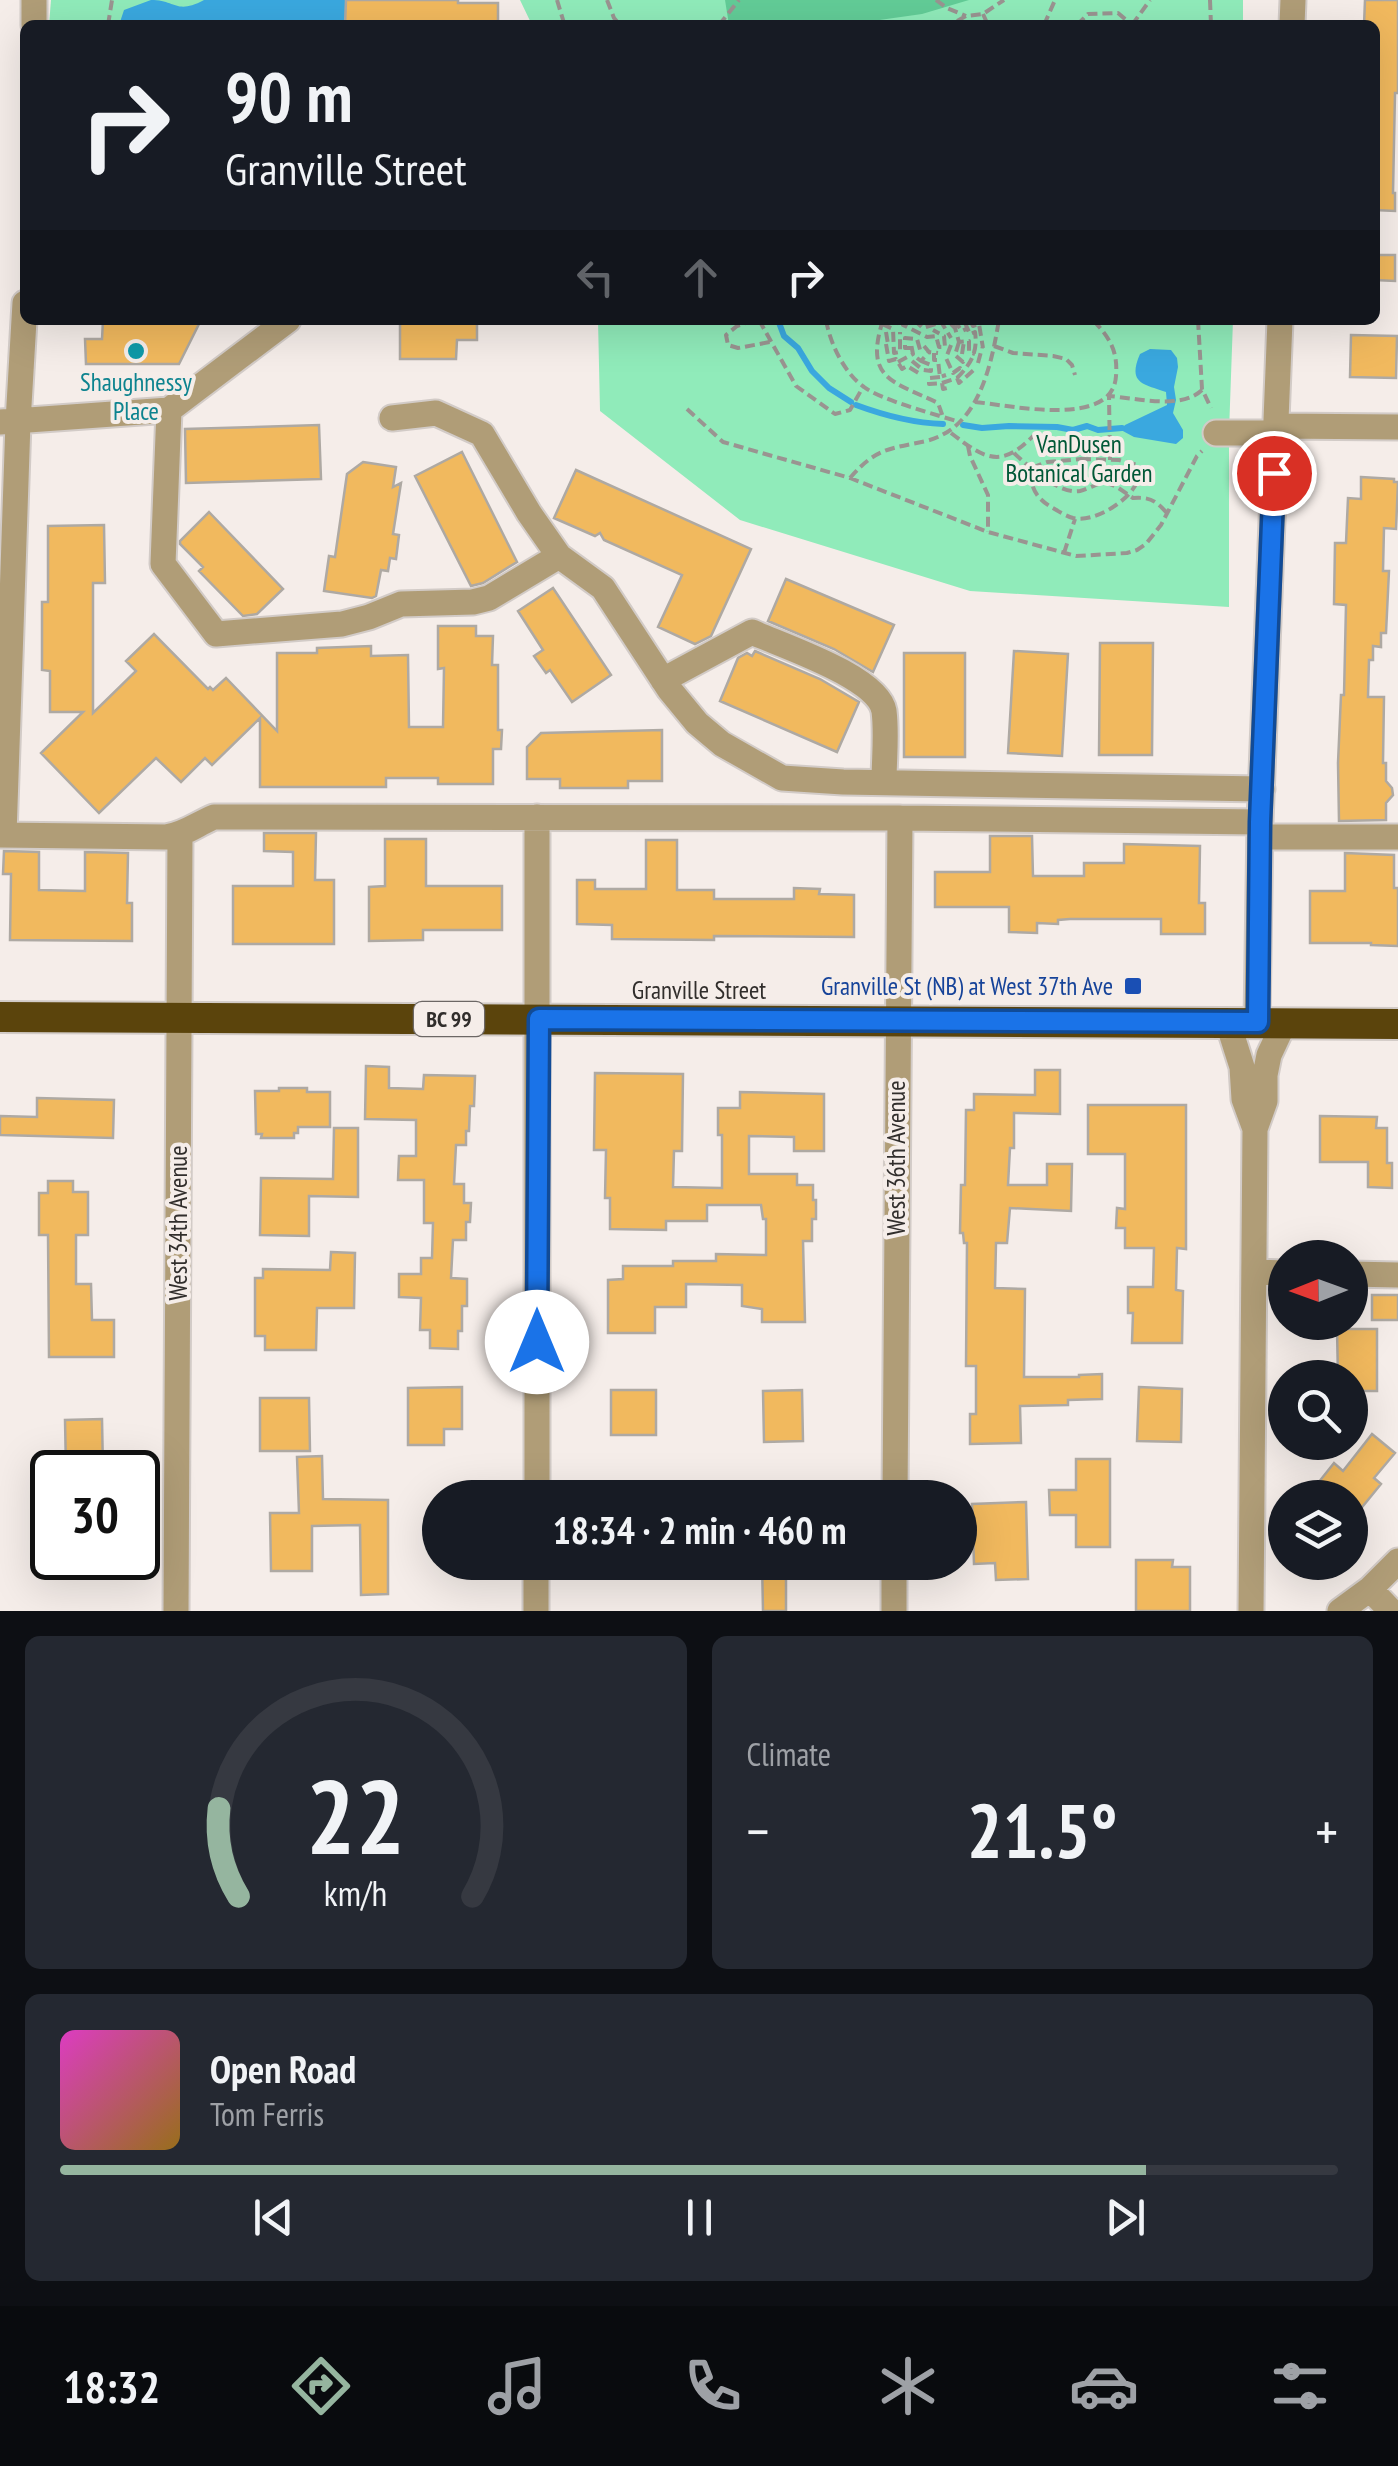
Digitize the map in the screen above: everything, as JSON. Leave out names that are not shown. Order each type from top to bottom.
[{"type":"highway","name":"Granville Street","points":[[0,1016],[1398,1024]]},
{"type":"street","points":[[22,325],[9,422],[2,834],[166,838],[214,817],[900,818],[1398,837]]},
{"type":"street","points":[[9,422],[169,410],[281,325]]},
{"type":"street","points":[[1256,1128],[1244,1100],[1242,1067],[1256,1023],[1280,325]]},
{"type":"street","points":[[169,410],[163,564],[216,634],[342,624],[400,604],[473,602],[490,598],[560,556]]},
{"type":"street","points":[[392,418],[436,413],[482,434],[560,556],[603,588],[662,680],[697,723],[722,744],[782,778],[1262,789]]},
{"type":"street","points":[[1216,433],[1398,427]]},
{"type":"street","points":[[662,680],[752,632],[850,675],[872,690],[884,708],[884,782]]},
{"type":"street","points":[[536,1480],[538,818]]},
{"type":"street","name":"West 36th Avenue","points":[[895,1480],[900,818]]},
{"type":"street","name":"West 34th Avenue","points":[[176,1611],[180,835]]},
{"type":"street","points":[[1251,1611],[1256,1128],[1265,1101],[1269,1055],[1256,1023]]},
{"type":"street","points":[[1255,1272],[1268,1272]]},
{"type":"street","points":[[1368,1274],[1398,1274]]},
{"type":"street","points":[[1340,1611],[1398,1561]]},
{"type":"street","points":[[536,1580],[536,1611]]},
{"type":"street","points":[[894,1580],[894,1611]]},
{"type":"street","points":[[1370,1589],[1391,1611]]},
{"type":"path","points":[[724,20],[739,0]]},
{"type":"path","points":[[936,0],[966,16]]},
{"type":"path","points":[[959,20],[983,14],[1004,0]]},
{"type":"path","points":[[1082,20],[1088,14],[1118,12],[1127,20]]},
{"type":"path","points":[[983,14],[986,20]]},
{"type":"path","points":[[740,325],[726,335],[728,345],[738,348],[772,342]]},
{"type":"path","points":[[760,325],[796,386],[835,414],[850,410],[863,387]]},
{"type":"path","points":[[827,325],[834,348],[863,387],[960,422]]},
{"type":"path","points":[[881,325],[876,350],[881,370],[886,377],[938,403],[943,417]]},
{"type":"path","points":[[888,325],[893,328],[889,361],[896,359],[902,369],[907,366],[922,375]]},
{"type":"path","points":[[903,325],[927,337],[936,336],[939,346],[944,348],[944,336],[932,327],[920,325]]},
{"type":"path","points":[[945,325],[951,341],[946,358],[953,372],[960,368],[963,372]]},
{"type":"path","points":[[957,378],[959,383],[976,366],[979,325]]},
{"type":"path","points":[[850,478],[878,452],[930,440],[950,432],[960,422],[975,402],[991,364],[998,325]]},
{"type":"path","points":[[1097,325],[1116,352],[1116,383],[1109,396],[1110,460]]},
{"type":"path","points":[[686,410],[723,442],[850,478],[988,532],[1076,556],[1110,555],[1137,550],[1154,535],[1197,456],[1214,441],[1216,419],[1202,390],[1198,325]]},
{"type":"path","points":[[886,332],[894,352],[900,353],[900,332]]},
{"type":"path","points":[[965,332],[970,341],[969,352],[978,350]]},
{"type":"path","points":[[961,358],[955,355],[965,332]]},
{"type":"path","points":[[994,346],[1013,353],[1066,360],[1075,375]]},
{"type":"path","points":[[943,379],[957,378],[978,350]]},
{"type":"path","points":[[898,362],[918,351],[934,353]]},
{"type":"path","points":[[918,351],[934,353]]},
{"type":"path","points":[[934,353],[944,389],[951,387]]},
{"type":"path","points":[[975,402],[1044,411],[1069,410],[1109,396],[1176,400],[1189,399],[1202,390]]},
{"type":"path","points":[[950,432],[983,455],[994,458],[1014,453],[1035,434]]},
{"type":"path","points":[[968,446],[988,495],[988,532]]},
{"type":"path","points":[[1014,453],[1064,490],[1078,492],[1104,482],[1133,498],[1154,499],[1167,513]]},
{"type":"path","points":[[1110,460],[1138,465],[1139,479],[1110,510],[1074,519],[1039,499],[1030,484],[1031,468],[1047,462],[1110,460]]},
{"type":"path","points":[[1064,553],[1074,519]]},
{"type":"green space","points":[[51,0],[345,0],[345,20],[49,20]]},
{"type":"green space","points":[[520,0],[1243,0],[1243,20],[530,20]]},
{"type":"green space","points":[[725,0],[969,0],[922,14],[879,20],[728,20]]},
{"type":"green space","name":"VanDusen Botanical Garden","points":[[598,325],[1233,325],[1229,607],[970,591],[740,520],[600,411]]},
{"type":"water","points":[[151,0],[182,7],[204,0],[345,0],[345,20],[121,20],[124,10]]},
{"type":"water","points":[[1150,349],[1171,350],[1177,358],[1173,413],[1183,438],[1176,444],[1134,437],[1121,430],[1167,405],[1166,392],[1140,381],[1135,371],[1140,354]]},
{"type":"building","points":[[346,0],[498,3],[498,20],[345,20]]},
{"type":"building","points":[[1365,0],[1398,0],[1395,211],[1380,210],[1380,20],[1364,20]]},
{"type":"building","points":[[1380,255],[1395,255],[1395,281],[1380,280]]},
{"type":"building","name":"Shaughnessy Place","points":[[103,325],[198,325],[179,364],[86,364],[85,339],[102,339]]},
{"type":"building","points":[[400,325],[477,325],[477,340],[457,340],[456,359],[400,359]]},
{"type":"building","points":[[1351,335],[1397,336],[1396,378],[1350,377]]},
{"type":"building","points":[[319,425],[321,479],[186,483],[185,429]]},
{"type":"building","points":[[462,452],[517,562],[471,586],[415,476]]},
{"type":"building","points":[[363,462],[396,467],[393,487],[401,483],[393,534],[399,535],[396,559],[390,558],[388,571],[381,570],[376,596],[372,598],[324,591],[329,556],[335,557],[347,474]]},
{"type":"building","points":[[576,470],[751,549],[711,636],[695,644],[658,627],[682,575],[604,540],[600,533],[595,536],[554,518]]},
{"type":"building","points":[[1361,477],[1398,482],[1396,529],[1384,528],[1383,571],[1389,571],[1386,633],[1381,633],[1381,647],[1373,646],[1373,660],[1369,660],[1368,697],[1384,697],[1383,763],[1393,795],[1386,803],[1386,820],[1339,821],[1346,605],[1334,604],[1335,543],[1346,543],[1348,498],[1361,499]]},
{"type":"building","points":[[209,512],[283,589],[257,614],[243,616],[199,571],[203,567],[180,544]]},
{"type":"building","points":[[104,525],[105,583],[93,583],[93,713],[136,671],[126,661],[154,634],[208,689],[213,690],[226,678],[277,731],[277,653],[371,646],[371,656],[408,655],[409,727],[443,727],[444,668],[438,669],[438,626],[476,626],[476,636],[493,636],[492,665],[498,665],[498,730],[502,730],[501,749],[493,749],[493,784],[438,784],[438,778],[386,778],[386,787],[260,787],[260,718],[212,765],[205,758],[181,782],[156,758],[99,813],[41,753],[83,712],[50,712],[50,671],[42,670],[42,602],[48,602],[48,526]]},
{"type":"building","points":[[786,579],[894,625],[873,672],[834,649],[768,621]]},
{"type":"building","points":[[553,588],[611,675],[572,702],[550,670],[546,673],[534,656],[543,650],[518,611]]},
{"type":"building","points":[[1100,643],[1153,643],[1152,755],[1099,755]]},
{"type":"building","points":[[755,651],[820,679],[859,702],[837,752],[720,701],[738,658],[747,653],[752,656]]},
{"type":"building","points":[[1014,651],[1068,654],[1062,756],[1008,753]]},
{"type":"building","points":[[904,653],[965,653],[965,757],[904,757]]},
{"type":"building","points":[[662,730],[662,781],[628,781],[628,788],[560,788],[560,779],[527,779],[527,747],[541,733]]},
{"type":"building","points":[[264,833],[316,833],[315,880],[334,880],[334,944],[233,944],[233,886],[293,886],[293,852],[264,851]]},
{"type":"building","points":[[990,836],[1032,836],[1033,876],[1084,876],[1084,863],[1124,863],[1124,844],[1200,846],[1199,903],[1205,903],[1205,934],[1161,934],[1161,919],[1058,920],[1058,924],[1037,923],[1037,933],[1009,932],[1009,907],[935,907],[935,872],[990,872]]},
{"type":"building","points":[[385,839],[426,839],[426,886],[502,886],[502,930],[423,930],[423,940],[369,941],[369,887],[385,886]]},
{"type":"building","points":[[646,840],[677,840],[677,890],[714,890],[714,899],[794,899],[794,888],[820,889],[819,894],[854,895],[854,937],[612,939],[612,925],[577,924],[577,880],[595,880],[595,889],[646,889]]},
{"type":"building","points":[[4,851],[39,852],[39,890],[85,891],[85,852],[128,853],[127,903],[132,903],[132,941],[10,940],[11,874],[3,874]]},
{"type":"building","points":[[1345,853],[1394,855],[1398,946],[1310,943],[1310,891],[1345,891]]},
{"type":"building","points":[[366,1066],[389,1067],[389,1088],[423,1089],[424,1075],[475,1076],[466,1145],[456,1145],[454,1184],[464,1184],[464,1203],[471,1203],[466,1240],[453,1240],[451,1278],[467,1279],[467,1306],[462,1306],[458,1349],[430,1348],[430,1330],[420,1330],[421,1298],[399,1297],[399,1274],[421,1274],[421,1258],[432,1258],[433,1223],[424,1223],[424,1180],[398,1180],[399,1156],[416,1156],[416,1120],[365,1119]]},
{"type":"building","points":[[1035,1070],[1060,1070],[1060,1114],[1014,1113],[1008,1185],[1047,1185],[1047,1164],[1072,1164],[1071,1211],[1010,1208],[1007,1243],[996,1243],[995,1288],[1025,1289],[1024,1377],[1102,1374],[1102,1399],[1068,1400],[1068,1405],[1020,1406],[1021,1443],[970,1444],[970,1414],[976,1414],[976,1366],[966,1366],[967,1243],[960,1233],[966,1110],[974,1110],[974,1094],[1035,1095]]},
{"type":"building","points":[[595,1073],[683,1074],[682,1151],[674,1151],[673,1187],[722,1188],[718,1108],[740,1108],[740,1092],[824,1094],[824,1151],[794,1151],[794,1137],[749,1136],[749,1174],[797,1174],[797,1185],[813,1185],[816,1219],[812,1219],[812,1241],[803,1241],[805,1322],[762,1322],[762,1309],[742,1306],[742,1285],[686,1284],[686,1307],[655,1307],[655,1333],[608,1333],[608,1280],[623,1279],[623,1266],[716,1261],[716,1254],[766,1255],[766,1219],[761,1205],[707,1205],[707,1221],[666,1221],[666,1230],[610,1229],[610,1198],[605,1198],[606,1150],[594,1150]]},
{"type":"building","points":[[279,1088],[330,1092],[330,1127],[298,1127],[294,1138],[261,1138],[262,1134],[256,1134],[255,1091]]},
{"type":"building","points":[[37,1098],[114,1100],[113,1138],[0,1135],[0,1116],[37,1117]]},
{"type":"building","points":[[1088,1105],[1186,1105],[1186,1249],[1177,1248],[1176,1290],[1183,1291],[1182,1343],[1132,1343],[1133,1313],[1128,1313],[1128,1287],[1153,1287],[1154,1248],[1125,1248],[1125,1228],[1116,1228],[1117,1208],[1125,1209],[1125,1154],[1088,1154]]},
{"type":"building","points":[[1320,1116],[1377,1117],[1376,1128],[1387,1128],[1392,1188],[1368,1187],[1368,1162],[1320,1162]]},
{"type":"building","points":[[334,1128],[358,1128],[358,1197],[309,1196],[309,1236],[260,1235],[261,1178],[333,1179]]},
{"type":"building","points":[[48,1181],[73,1181],[73,1192],[88,1192],[88,1235],[76,1235],[76,1284],[91,1284],[92,1320],[114,1320],[114,1357],[49,1357],[48,1235],[39,1235],[39,1193],[48,1193]]},
{"type":"building","points":[[331,1252],[355,1253],[354,1308],[317,1308],[316,1350],[265,1350],[265,1336],[255,1336],[255,1278],[263,1278],[263,1269],[330,1270]]},
{"type":"building","points":[[1372,1295],[1398,1295],[1398,1320],[1372,1320]]},
{"type":"building","points":[[1368,1329],[1377,1329],[1377,1391],[1368,1391],[1368,1360],[1338,1360],[1337,1340],[1368,1340]]},
{"type":"building","points":[[462,1387],[462,1429],[444,1429],[444,1445],[408,1445],[408,1388]]},
{"type":"building","points":[[1139,1387],[1182,1389],[1181,1442],[1137,1441]]},
{"type":"building","points":[[611,1390],[656,1390],[656,1435],[611,1435]]},
{"type":"building","points":[[802,1390],[803,1441],[764,1442],[763,1391]]},
{"type":"building","points":[[260,1398],[309,1398],[310,1451],[260,1451]]},
{"type":"building","points":[[102,1419],[103,1450],[66,1450],[65,1420]]},
{"type":"building","points":[[1372,1434],[1395,1453],[1374,1478],[1381,1484],[1368,1500],[1368,1480],[1320,1480],[1334,1463],[1343,1471],[1352,1460],[1368,1460],[1368,1439]]},
{"type":"building","points":[[322,1456],[323,1499],[388,1500],[388,1594],[361,1595],[360,1525],[312,1526],[312,1571],[271,1571],[270,1513],[299,1513],[297,1457]]},
{"type":"building","points":[[1076,1459],[1110,1459],[1110,1547],[1076,1547],[1076,1515],[1050,1515],[1049,1490],[1076,1490]]},
{"type":"building","points":[[1026,1502],[1028,1579],[996,1580],[995,1563],[977,1564],[977,1504]]},
{"type":"building","points":[[1136,1560],[1173,1560],[1172,1567],[1190,1567],[1190,1611],[1136,1611]]},
{"type":"building","points":[[762,1580],[786,1580],[786,1611],[763,1611]]},
{"type":"waterway","points":[[780,325],[812,371],[851,402]]},
{"type":"waterway","points":[[856,405],[898,418],[943,424]]},
{"type":"waterway","points":[[963,425],[1122,428]]},
{"type":"place","name":"Shaughnessy Place","points":[[136,351]]},
{"type":"place","name":"Granville St (NB) at West 37th Ave","points":[[1133,986]]},
{"type":"route","points":[[537,1342],[539,1019],[1258,1022],[1260,822],[1274,473]]}]
